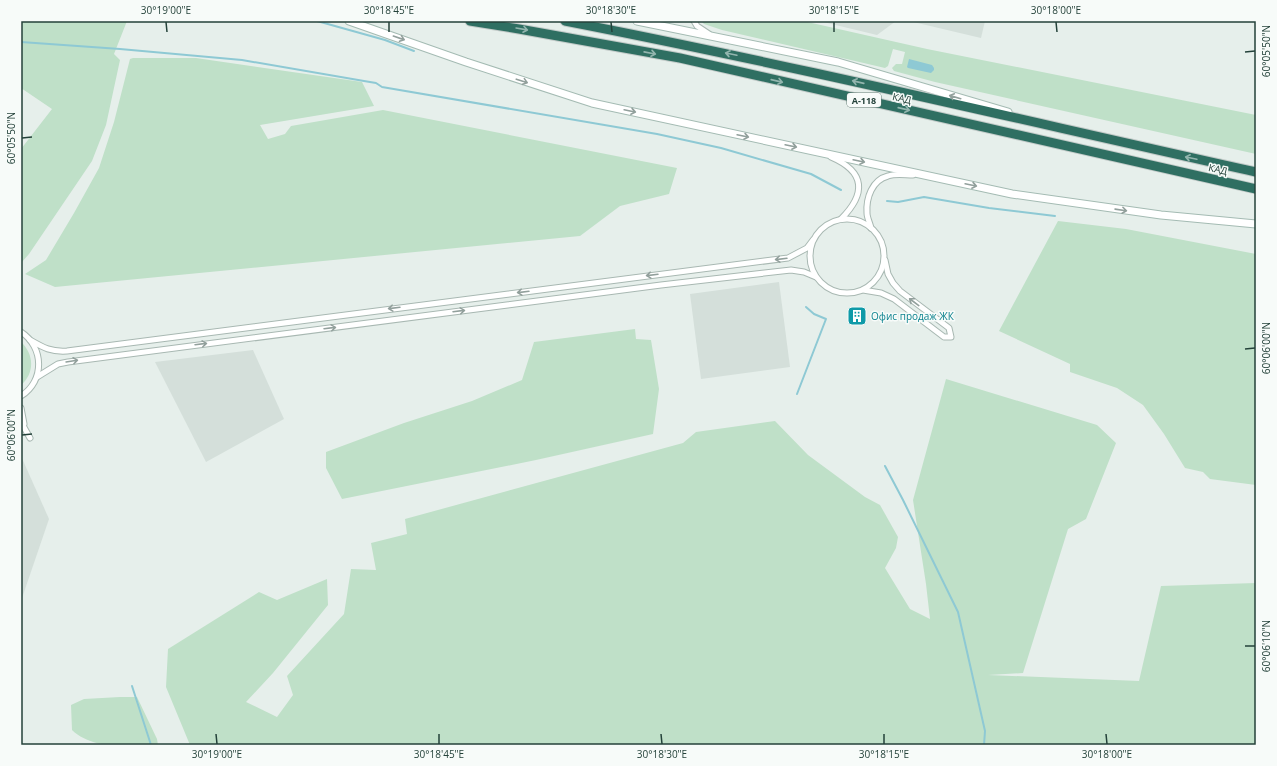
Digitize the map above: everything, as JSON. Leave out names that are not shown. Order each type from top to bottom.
[{"type":"highway","name":"КАД","points":[[470,21],[680,58],[1256,189]]},
{"type":"highway","name":"КАД","points":[[565,21],[689,45],[1256,172]]},
{"type":"street","points":[[349,21],[592,103],[1012,194],[1161,215],[1256,224]]},
{"type":"street","points":[[644,21],[838,62],[1073,131]]},
{"type":"street","points":[[694,21],[697,26],[716,37]]},
{"type":"street","points":[[820,153],[849,167],[855,174],[858,183],[857,200],[841,220]]},
{"type":"street","points":[[871,228],[867,214],[868,200],[871,190],[877,182],[889,176],[899,174],[932,177]]},
{"type":"street","points":[[30,340],[46,349],[67,351],[788,258],[807,248],[820,230],[830,223],[852,219],[871,228],[878,236],[882,245],[888,274],[893,283],[900,291],[949,328],[951,337],[944,337],[894,299],[881,293],[863,290]]},
{"type":"street","points":[[813,240],[810,259],[816,276],[823,284],[832,290],[842,293],[853,293],[863,290],[872,284],[883,266],[884,255]]},
{"type":"street","points":[[37,377],[44,374],[54,366],[68,362],[637,288],[791,270],[816,276]]},
{"type":"street","points":[[21,332],[36,348],[39,358],[37,377],[29,390],[22,396],[22,424],[30,438]]},
{"type":"shaded area","points":[[819,21],[896,21],[877,35]]},
{"type":"shaded area","points":[[909,21],[985,21],[981,38]]},
{"type":"shaded area","points":[[779,282],[790,367],[701,379],[690,294]]},
{"type":"shaded area","points":[[253,350],[284,419],[206,462],[155,362]]},
{"type":"shaded area","points":[[21,456],[49,519],[21,601]]},
{"type":"green space","points":[[21,21],[127,21],[114,54],[120,60],[106,125],[92,161],[29,254],[21,263],[21,149],[52,109],[21,88]]},
{"type":"green space","points":[[701,21],[803,21],[927,49],[1256,115],[1256,154],[935,82],[894,71],[892,68],[896,64],[902,64],[905,52],[893,49],[888,66],[885,68],[722,30],[704,24]]},
{"type":"green space","points":[[196,58],[362,82],[374,106],[260,125],[268,139],[285,134],[291,126],[383,110],[677,168],[669,194],[620,206],[580,236],[55,287],[25,274],[46,260],[99,168],[114,122],[130,59]]},
{"type":"green space","points":[[1058,221],[1126,229],[1256,254],[1256,485],[1210,479],[1203,472],[1185,468],[1164,434],[1143,405],[1117,388],[1070,372],[1070,364],[999,331]]},
{"type":"green space","points":[[635,329],[636,339],[651,340],[659,389],[653,434],[536,460],[342,499],[326,468],[326,452],[404,423],[472,401],[522,380],[534,342]]},
{"type":"green space","points":[[21,342],[28,352],[31,369],[26,380],[21,385]]},
{"type":"green space","points":[[946,379],[1097,425],[1116,443],[1086,519],[1068,529],[1023,673],[988,675],[1139,681],[1161,586],[1256,583],[1256,745],[190,745],[166,687],[168,649],[259,592],[277,600],[327,579],[328,605],[273,673],[246,702],[277,717],[293,695],[287,676],[344,614],[351,569],[376,570],[371,543],[407,534],[405,519],[683,443],[696,432],[775,421],[808,455],[865,497],[880,505],[898,537],[896,548],[885,568],[910,609],[930,619],[913,500]]},
{"type":"green space","points":[[137,697],[157,739],[158,745],[124,746],[101,744],[81,737],[72,730],[71,705],[84,699]]},
{"type":"water","points":[[909,59],[932,65],[934,70],[931,73],[908,68]]},
{"type":"waterway","points":[[317,21],[385,40],[414,51]]},
{"type":"waterway","points":[[21,42],[242,60],[376,83],[382,87],[657,134],[721,148],[811,174],[841,190]]},
{"type":"waterway","points":[[887,201],[898,202],[924,197],[989,208],[1055,216]]},
{"type":"waterway","points":[[797,394],[826,319],[814,314],[806,307]]},
{"type":"waterway","points":[[885,466],[958,612],[985,731],[984,745]]},
{"type":"waterway","points":[[132,686],[151,745]]},
{"type":"place","name":"Офис продаж ЖК","points":[[857,316]]}]
